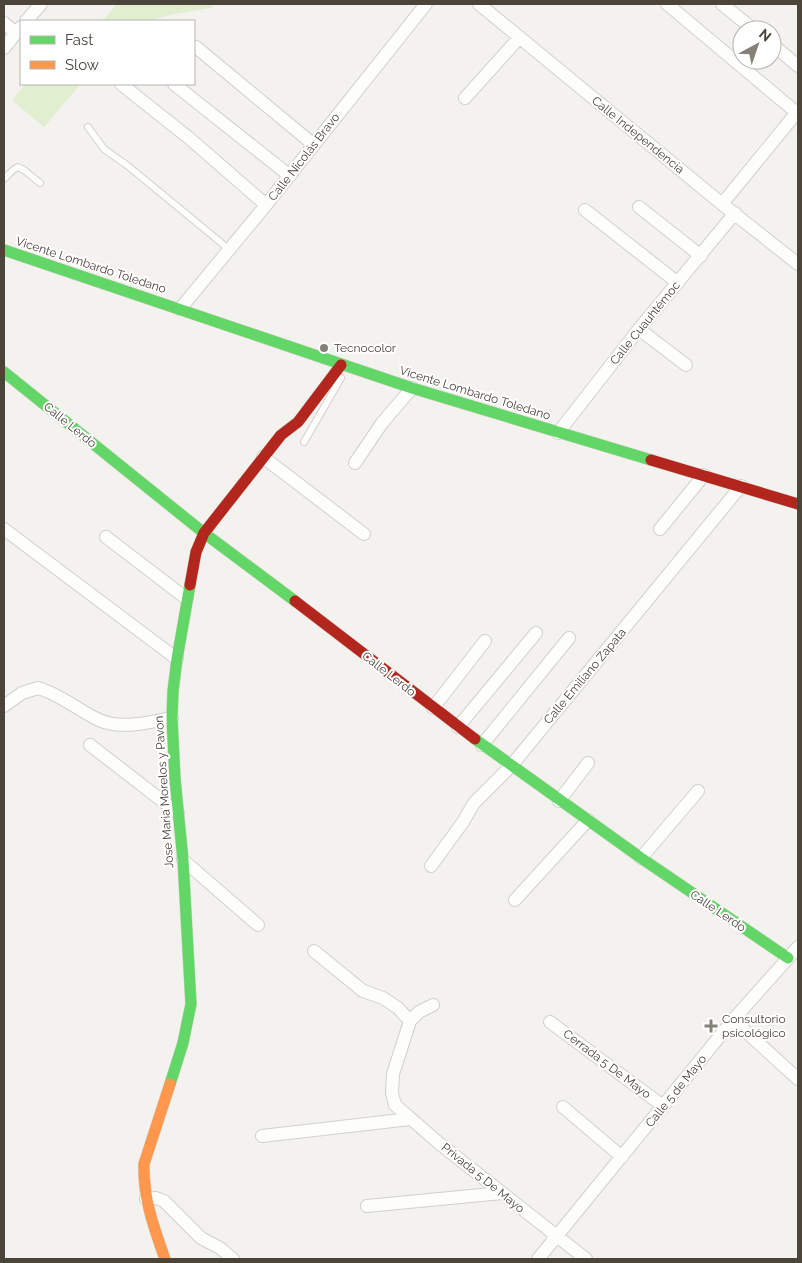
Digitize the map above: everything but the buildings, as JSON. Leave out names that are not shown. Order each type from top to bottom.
[{"type":"street","points":[[27,20],[41,4]]},
{"type":"street","name":"Calle Nicolás Bravo","points":[[180,309],[266,206],[426,4]]},
{"type":"street","name":"Calle Independencia","points":[[479,4],[722,204],[798,264]]},
{"type":"street","points":[[666,4],[798,112],[722,204]]},
{"type":"street","points":[[722,4],[742,20]]},
{"type":"street","points":[[4,23],[18,30],[4,48]]},
{"type":"street","points":[[465,98],[519,38]]},
{"type":"street","points":[[196,47],[314,145]]},
{"type":"street","points":[[782,52],[798,66]]},
{"type":"street","points":[[122,85],[188,138],[266,206]]},
{"type":"street","points":[[175,85],[290,176]]},
{"type":"street","points":[[639,207],[701,256]]},
{"type":"street","points":[[585,210],[678,282]]},
{"type":"street","name":"Calle Cuauhtémoc","points":[[558,433],[639,329],[735,213]]},
{"type":"street","name":"Vicente Lombardo Toledano","points":[[6,254],[180,309],[412,388],[798,504]]},
{"type":"street","points":[[639,329],[686,365]]},
{"type":"street","name":"Jose Maria Morelos y Pavon","points":[[165,1259],[149,1213],[142,1180],[144,1164],[183,1042],[191,1004],[183,860],[172,718],[177,659],[196,552],[204,533],[263,457],[281,436],[298,422],[345,366]]},
{"type":"street","name":"Calle Lerdo","points":[[4,372],[204,533],[305,608],[482,745],[641,858],[795,952]]},
{"type":"street","points":[[355,463],[382,423],[412,388]]},
{"type":"street","points":[[263,457],[364,534]]},
{"type":"street","points":[[660,529],[704,475]]},
{"type":"street","name":"Calle Emiliano Zapata","points":[[431,866],[463,822],[474,803],[511,766],[741,486]]},
{"type":"street","points":[[4,529],[177,659]]},
{"type":"street","points":[[106,537],[187,599]]},
{"type":"street","points":[[458,727],[536,633]]},
{"type":"street","points":[[482,745],[569,638]]},
{"type":"street","points":[[433,708],[485,641]]},
{"type":"street","points":[[4,706],[22,693],[38,688],[101,721],[135,724],[172,718]]},
{"type":"street","points":[[90,745],[178,813]]},
{"type":"street","points":[[559,801],[588,763]]},
{"type":"street","points":[[641,858],[698,791]]},
{"type":"street","points":[[515,900],[588,820]]},
{"type":"street","points":[[183,860],[258,925]]},
{"type":"street","points":[[314,950],[363,991],[383,998],[398,1008],[410,1021],[419,1012],[433,1005]]},
{"type":"street","name":"Calle 5 de Mayo","points":[[538,1259],[733,1020],[795,952]]},
{"type":"street","points":[[733,1020],[798,1078]]},
{"type":"street","name":"Privada 5 De Mayo","points":[[410,1021],[394,1074],[392,1093],[394,1105],[557,1237]]},
{"type":"street","name":"Cerrada 5 De Mayo","points":[[550,1022],[663,1106]]},
{"type":"street","points":[[563,1106],[622,1157]]},
{"type":"street","points":[[262,1136],[410,1119]]},
{"type":"street","points":[[367,1206],[502,1193]]},
{"type":"street","points":[[146,1199],[156,1198],[164,1201],[201,1238],[220,1248],[233,1259]]},
{"type":"street","points":[[557,1237],[586,1259]]},
{"type":"lane","points":[[88,127],[104,150],[128,166],[230,250]]},
{"type":"lane","points":[[4,180],[13,170],[18,168],[24,170],[40,183]]},
{"type":"lane","points":[[304,442],[345,366]]},
{"type":"green space","points":[[117,4],[216,4],[210,8],[152,20],[103,20]]},
{"type":"green space","points":[[25,85],[80,85],[44,127],[12,100]]},
{"type":"traffic: fast","points":[[4,250],[412,388],[651,460]]},
{"type":"traffic: fast","points":[[4,372],[204,533],[295,601]]},
{"type":"traffic: fast","points":[[170,1084],[183,1043],[191,1004],[183,860],[175,779],[172,718],[177,659],[190,585]]},
{"type":"traffic: fast","points":[[475,739],[641,858],[788,958]]},
{"type":"traffic: slow","points":[[165,1259],[147,1201],[144,1164],[170,1084]]},
{"type":"traffic: jam","points":[[190,585],[196,552],[204,533],[281,435],[298,422],[341,365]]},
{"type":"traffic: jam","points":[[651,460],[798,504]]},
{"type":"traffic: jam","points":[[295,601],[475,739]]},
{"type":"place","name":"Tecnocolor","points":[[324,348]]},
{"type":"place","name":"Consultorio psicológico","points":[[711,1026]]}]
